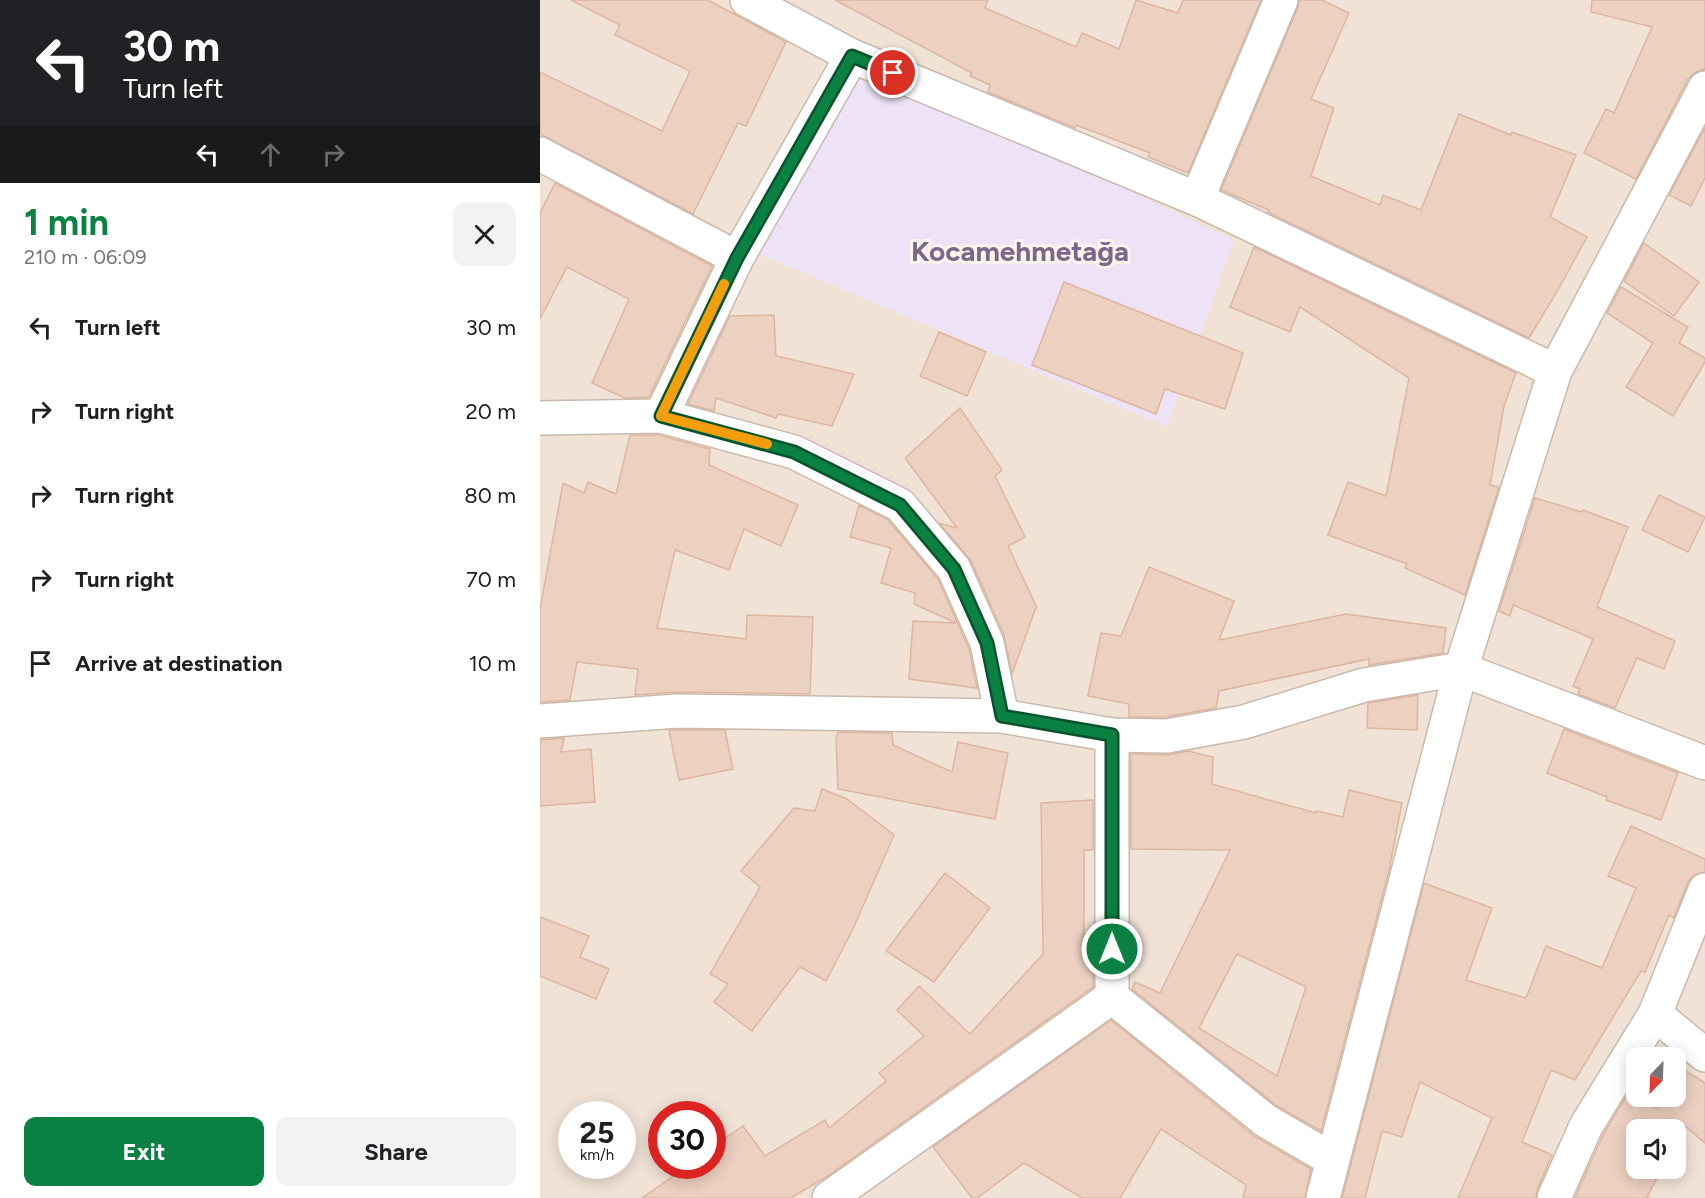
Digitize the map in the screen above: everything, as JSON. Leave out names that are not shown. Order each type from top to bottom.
[{"type":"street","points":[[747,0],[852,56],[1197,199],[1555,371]]},
{"type":"street","points":[[1197,199],[1281,0]]},
{"type":"street","points":[[661,416],[737,258],[852,56]]},
{"type":"street","points":[[1323,1198],[1461,669],[1555,371],[1705,88]]},
{"type":"street","points":[[540,154],[737,258]]},
{"type":"street","points":[[540,418],[661,416],[794,452],[900,505],[954,569],[987,643],[1002,716]]},
{"type":"street","points":[[540,721],[677,711],[1002,716],[1112,735],[1167,736],[1244,722],[1365,685],[1461,669],[1705,763]]},
{"type":"street","points":[[1112,735],[1112,997]]},
{"type":"street","points":[[1554,1198],[1586,1126],[1655,1014],[1705,890]]},
{"type":"street","points":[[1112,997],[1266,1121],[1333,1160]]},
{"type":"street","points":[[829,1198],[1112,997]]},
{"type":"street","points":[[1655,1014],[1705,1055]]},
{"type":"shaded area","points":[[540,0],[1705,0],[1705,1198],[540,1198]]},
{"type":"shaded area","points":[[844,57],[1234,240],[1167,427],[738,245]]},
{"type":"building","points":[[571,0],[708,0],[786,42],[746,126],[738,123],[693,214],[540,134],[540,72],[662,131],[690,71],[615,35],[620,25]]},
{"type":"building","points":[[835,0],[988,0],[985,8],[1076,47],[1082,33],[1119,49],[1136,0],[1178,13],[1183,0],[1261,0],[1188,173],[1148,157],[1150,153],[1076,125],[1075,128],[988,92],[990,85],[970,76],[972,73]]},
{"type":"building","points":[[1299,0],[1322,0],[1349,13],[1311,99],[1334,108],[1311,176],[1380,205],[1383,195],[1421,210],[1459,114],[1511,135],[1512,132],[1576,155],[1550,217],[1587,237],[1529,338],[1268,212],[1269,210],[1221,190]]},
{"type":"building","points":[[1592,0],[1705,0],[1705,69],[1696,72],[1688,79],[1636,179],[1584,153],[1606,109],[1614,113],[1652,27],[1591,12]]},
{"type":"building","points":[[1705,128],[1705,178],[1691,206],[1669,195]]},
{"type":"building","points":[[555,183],[712,266],[649,397],[625,398],[592,383],[629,299],[567,267],[540,319],[540,213]]},
{"type":"building","points":[[1644,243],[1699,282],[1674,316],[1624,281]]},
{"type":"building","points":[[1254,247],[1516,373],[1504,406],[1490,485],[1499,487],[1465,595],[1405,568],[1407,564],[1328,535],[1348,482],[1386,496],[1409,378],[1300,307],[1290,332],[1230,307]]},
{"type":"building","points":[[1064,282],[1243,353],[1225,409],[1165,389],[1156,414],[1032,365]]},
{"type":"building","points":[[1621,287],[1688,327],[1679,343],[1705,358],[1705,362],[1673,416],[1626,387],[1653,343],[1607,313]]},
{"type":"building","points":[[774,315],[776,356],[854,374],[832,426],[778,414],[776,418],[716,398],[714,411],[688,404],[730,316]]},
{"type":"building","points":[[939,332],[986,352],[967,396],[920,376]]},
{"type":"building","points":[[960,408],[1002,470],[995,476],[1025,537],[1008,546],[1037,608],[1012,674],[1004,635],[971,561],[939,523],[957,528],[905,458]]},
{"type":"building","points":[[630,435],[659,435],[710,449],[709,465],[798,505],[781,546],[744,529],[729,570],[675,550],[657,628],[746,639],[747,615],[813,617],[810,694],[677,692],[635,695],[638,669],[577,662],[570,700],[540,702],[540,609],[563,483],[584,493],[588,482],[616,494]]},
{"type":"building","points":[[1659,495],[1705,517],[1688,552],[1642,530]]},
{"type":"building","points":[[1535,498],[1582,512],[1583,510],[1628,527],[1597,607],[1675,641],[1664,669],[1637,658],[1615,708],[1578,694],[1580,689],[1573,686],[1593,639],[1513,605],[1510,616],[1499,611]]},
{"type":"building","points":[[859,505],[888,520],[938,579],[969,649],[977,688],[909,679],[913,621],[956,623],[914,604],[915,593],[881,583],[891,548],[850,537]]},
{"type":"building","points":[[1149,567],[1234,601],[1219,640],[1346,614],[1446,628],[1443,653],[1369,665],[1369,659],[1219,691],[1216,708],[1165,717],[1129,717],[1129,704],[1088,696],[1101,633],[1121,636]]},
{"type":"building","points":[[1418,695],[1417,730],[1367,728],[1368,703]]},
{"type":"building","points":[[1564,729],[1678,773],[1661,820],[1606,800],[1607,797],[1547,773]]},
{"type":"building","points":[[669,730],[725,730],[733,769],[679,780]]},
{"type":"building","points":[[838,732],[892,733],[893,745],[952,772],[958,742],[1008,753],[995,819],[838,789],[836,739]]},
{"type":"building","points":[[564,738],[561,752],[591,749],[595,802],[540,806],[540,740]]},
{"type":"building","points":[[1188,751],[1213,757],[1212,784],[1316,813],[1316,811],[1343,817],[1349,790],[1402,803],[1389,870],[1321,1131],[1277,1106],[1132,989],[1135,982],[1160,993],[1230,850],[1131,849],[1131,754],[1167,755]],"holes":[[[1237,954],[1306,987],[1277,1076],[1199,1028]]]},
{"type":"building","points":[[822,789],[847,799],[894,835],[853,929],[826,981],[800,967],[752,1031],[714,1002],[728,984],[710,974],[760,887],[741,871],[794,808],[815,811]]},
{"type":"building","points":[[1093,800],[1093,850],[1084,850],[1084,957],[1093,966],[1093,987],[826,1177],[791,1198],[642,1198],[669,1179],[726,1179],[726,1138],[743,1126],[765,1156],[825,1120],[829,1128],[886,1081],[879,1073],[924,1036],[897,1010],[919,986],[970,1034],[1043,954],[1041,803]]},
{"type":"building","points":[[1631,826],[1705,859],[1705,872],[1694,875],[1688,882],[1674,918],[1669,915],[1645,972],[1641,971],[1575,1080],[1551,1070],[1522,1142],[1552,1155],[1537,1190],[1536,1198],[1458,1198],[1492,1118],[1420,1082],[1402,1137],[1382,1131],[1365,1198],[1342,1198],[1424,883],[1492,908],[1466,980],[1526,998],[1546,946],[1602,968],[1636,888],[1608,876]]},
{"type":"building","points":[[945,873],[990,908],[934,982],[886,951]]},
{"type":"building","points":[[540,917],[589,936],[580,957],[609,969],[596,999],[540,976]]},
{"type":"building","points":[[1111,1020],[1254,1136],[1311,1169],[1305,1198],[1243,1198],[1246,1185],[1161,1129],[1120,1198],[1082,1198],[1024,1163],[977,1198],[972,1198],[933,1147]]},
{"type":"building","points":[[1686,1071],[1705,1083],[1705,1143],[1686,1127],[1686,1119],[1626,1119],[1626,1179],[1656,1179],[1647,1197],[1650,1198],[1575,1198],[1603,1135],[1626,1096],[1626,1107],[1686,1107]]},
{"type":"slow traffic","points":[[724,284],[661,416],[767,444]]},
{"type":"district","name":"Kocamehmetağa","points":[[1020,251]]},
{"type":"route","points":[[893,73],[852,56],[737,258],[661,416],[794,452],[900,505],[954,569],[987,643],[1002,716],[1112,735],[1112,949]]}]
